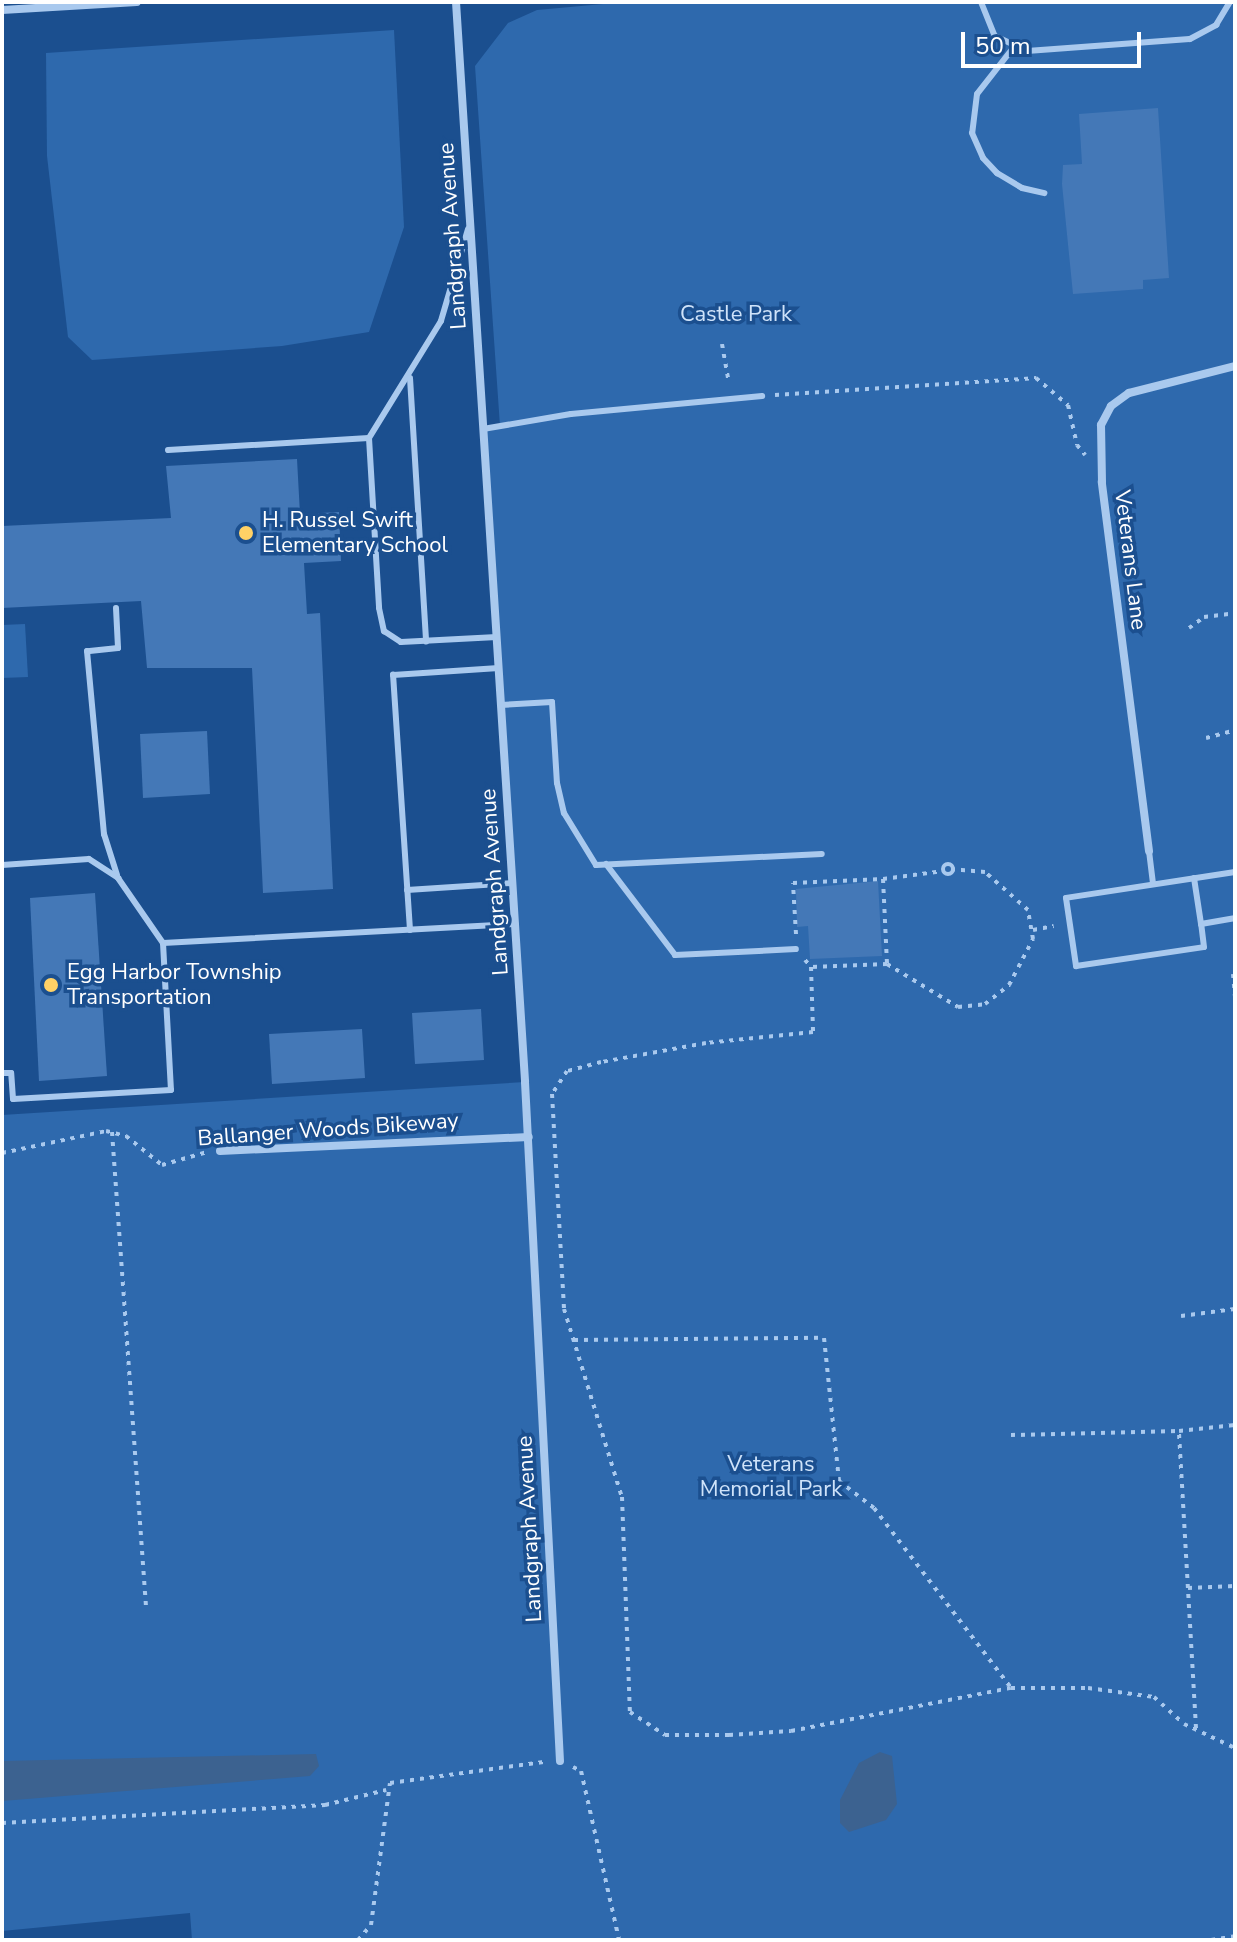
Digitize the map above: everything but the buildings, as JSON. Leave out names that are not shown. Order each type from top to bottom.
[{"type":"street","points":[[2,10],[137,2]]},
{"type":"street","name":"Landgraph Avenue","points":[[456,2],[529,1137],[560,1759]]},
{"type":"street","name":"Veterans Lane","points":[[1149,851],[1102,482],[1101,425],[1111,406],[1129,393],[1235,366]]},
{"type":"street","name":"Ballanger Woods Bikeway","points":[[220,1151],[529,1137]]},
{"type":"lane","points":[[981,2],[987,27],[1013,48],[1190,39],[1216,25],[1230,2]]},
{"type":"lane","points":[[1013,48],[977,94],[972,133],[983,158],[997,173],[1022,188],[1044,193]]},
{"type":"lane","points":[[470,222],[448,302],[410,378],[369,438],[381,623],[394,640],[426,642],[497,637]]},
{"type":"lane","points":[[410,378],[426,642]]},
{"type":"lane","points":[[483,429],[571,414],[762,396]]},
{"type":"lane","points":[[168,450],[369,438]]},
{"type":"lane","points":[[2,1073],[11,1073],[13,1099],[171,1090],[163,943],[118,878],[104,834],[87,651],[118,648],[116,608]]},
{"type":"lane","points":[[410,930],[393,675],[499,668]]},
{"type":"lane","points":[[501,705],[552,702],[557,783],[564,813],[596,865],[822,854]]},
{"type":"lane","points":[[1149,851],[1153,884]]},
{"type":"lane","points":[[2,865],[89,859],[118,878]]},
{"type":"lane","points":[[606,864],[675,955],[796,949]]},
{"type":"lane","points":[[1194,878],[1204,947],[1076,966],[1066,898],[1153,884],[1194,878],[1235,872]]},
{"type":"lane","points":[[407,890],[513,883]]},
{"type":"lane","points":[[1201,924],[1235,918]]},
{"type":"lane","points":[[163,943],[515,924]]},
{"type":"path","points":[[722,344],[726,382],[737,381]]},
{"type":"path","points":[[762,396],[1036,378],[1068,405],[1077,445],[1085,455]]},
{"type":"path","points":[[1189,628],[1204,617],[1235,613]]},
{"type":"path","points":[[1206,738],[1235,730]]},
{"type":"path","points":[[811,967],[887,964],[948,1004],[976,1006],[1009,985],[1029,951],[1033,930],[1025,904],[997,880],[973,867],[953,869],[947,865],[943,871],[883,879],[793,883],[796,949],[811,967],[813,1032],[642,1055],[567,1071],[557,1080],[550,1111],[564,1309],[621,1489],[631,1647],[625,1647],[627,1707],[638,1722],[668,1736],[791,1731],[1011,1688],[1088,1688],[1154,1697],[1196,1728],[1235,1748]]},
{"type":"path","points":[[883,879],[887,964]]},
{"type":"path","points":[[1033,930],[1054,926]]},
{"type":"path","points":[[1233,974],[1235,997]]},
{"type":"path","points":[[2,1153],[112,1132],[146,1609]]},
{"type":"path","name":"Ballanger Woods Bikeway","points":[[112,1132],[131,1139],[162,1165],[220,1151]]},
{"type":"path","points":[[1181,1316],[1235,1309]]},
{"type":"path","points":[[574,1340],[824,1338],[839,1481],[874,1508],[1011,1688]]},
{"type":"path","points":[[1011,1435],[1179,1431],[1235,1425]]},
{"type":"path","points":[[1179,1431],[1196,1728]]},
{"type":"path","points":[[1188,1588],[1235,1586]]},
{"type":"path","points":[[2,1823],[325,1805],[386,1790],[399,1778],[529,1768],[560,1759],[581,1771],[619,1940]]},
{"type":"path","points":[[358,1940],[371,1925],[386,1790]]},
{"type":"path","points":[[1211,1940],[1235,1936]]},
{"type":"green space","name":"Veterans Memorial Park","points":[[625,2],[1235,2],[1235,1940],[192,1940],[190,1913],[2,1931],[2,1115],[525,1082],[483,429],[500,426],[475,66],[508,23],[537,10]]},
{"type":"green space","points":[[394,30],[404,227],[369,332],[282,346],[92,360],[68,337],[47,156],[46,53]]},
{"type":"green space","points":[[25,624],[28,677],[2,678],[2,625]]},
{"type":"shaded area","points":[[880,1752],[892,1756],[897,1804],[886,1820],[849,1832],[840,1823],[840,1800],[859,1763]]},
{"type":"shaded area","points":[[316,1754],[319,1766],[310,1776],[2,1801],[2,1761]]},
{"type":"place","name":"H. Russel Swift Elementary School","points":[[246,533]]},
{"type":"place","name":"Egg Harbor Township Transportation","points":[[51,985]]},
{"type":"park label","name":"Castle Park","points":[[736,315]]}]
